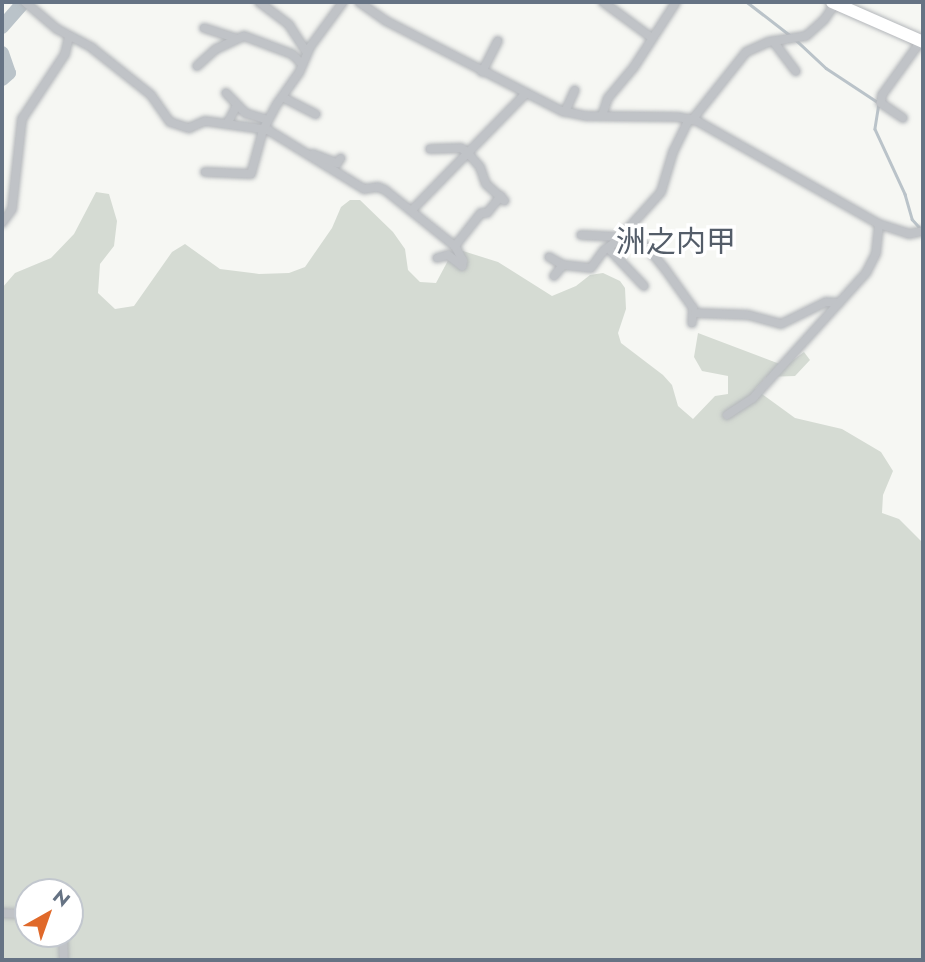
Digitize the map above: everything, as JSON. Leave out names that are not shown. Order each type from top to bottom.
[{"type":"highway","points":[[835,2],[922,42]]},
{"type":"street","points":[[28,2],[69,36],[92,48],[151,95],[170,122],[189,128],[200,121],[263,130],[310,155],[364,189],[378,187],[385,190],[455,246],[463,261],[462,266],[447,255],[437,258]]},
{"type":"street","points":[[259,2],[289,25],[307,53]]},
{"type":"street","points":[[205,172],[251,174],[268,120],[307,53],[343,2]]},
{"type":"street","points":[[359,2],[386,21],[565,112],[690,119],[879,224],[909,234],[923,232]]},
{"type":"street","points":[[603,2],[652,38]]},
{"type":"street","points":[[602,116],[608,98],[634,67],[676,2]]},
{"type":"street","points":[[549,257],[563,265],[588,269],[661,192],[673,152],[690,119],[737,59],[755,46],[806,36],[824,20],[835,2]]},
{"type":"street","points":[[204,28],[237,39]]},
{"type":"street","points":[[2,223],[12,209],[22,119],[65,54],[69,36]]},
{"type":"street","points":[[197,66],[216,49],[244,36],[292,54],[302,64]]},
{"type":"street","points":[[482,72],[498,41]]},
{"type":"street","points":[[773,41],[796,71]]},
{"type":"street","points":[[903,118],[881,103],[882,95],[922,42]]},
{"type":"street","points":[[565,112],[575,90]]},
{"type":"street","points":[[226,93],[245,113],[268,120]]},
{"type":"street","points":[[412,210],[526,93]]},
{"type":"street","points":[[282,97],[316,114]]},
{"type":"street","points":[[227,124],[237,105]]},
{"type":"street","points":[[430,149],[461,148],[467,152],[480,167],[486,184],[503,199],[487,213],[481,214],[455,246]]},
{"type":"street","points":[[310,155],[337,163],[341,158]]},
{"type":"street","points":[[727,415],[753,398],[872,263],[879,224]]},
{"type":"street","points":[[580,235],[622,235],[655,255],[695,313]]},
{"type":"street","points":[[609,249],[644,286]]},
{"type":"street","points":[[554,276],[563,265]]},
{"type":"street","points":[[695,313],[748,315],[782,324],[826,302],[839,303]]},
{"type":"street","points":[[692,323],[695,313]]},
{"type":"shaded area","points":[[96,192],[109,194],[117,221],[114,246],[100,264],[98,293],[115,309],[134,306],[172,252],[185,244],[220,269],[259,274],[289,273],[305,267],[332,228],[341,207],[350,200],[360,200],[393,232],[405,249],[408,270],[420,282],[436,283],[452,253],[463,251],[498,262],[552,296],[576,286],[590,275],[603,273],[620,281],[625,288],[626,309],[618,333],[621,343],[663,375],[672,385],[678,406],[693,419],[715,396],[728,394],[728,376],[702,371],[694,357],[698,333],[785,366],[804,352],[810,360],[795,376],[766,377],[755,389],[795,418],[842,429],[881,452],[893,471],[883,495],[882,513],[899,519],[923,543],[923,960],[2,960],[2,288],[15,273],[51,258],[74,234]]},
{"type":"waterway","points":[[2,27],[24,2]]},
{"type":"waterway","points":[[747,2],[791,36]]},
{"type":"waterway","points":[[796,40],[826,68],[879,103],[875,129],[905,194],[912,219],[921,229]]},
{"type":"waterway","points":[[2,53],[9,73],[2,79]]},
{"type":"district","name":"洲之内甲","points":[[676,242]]}]
